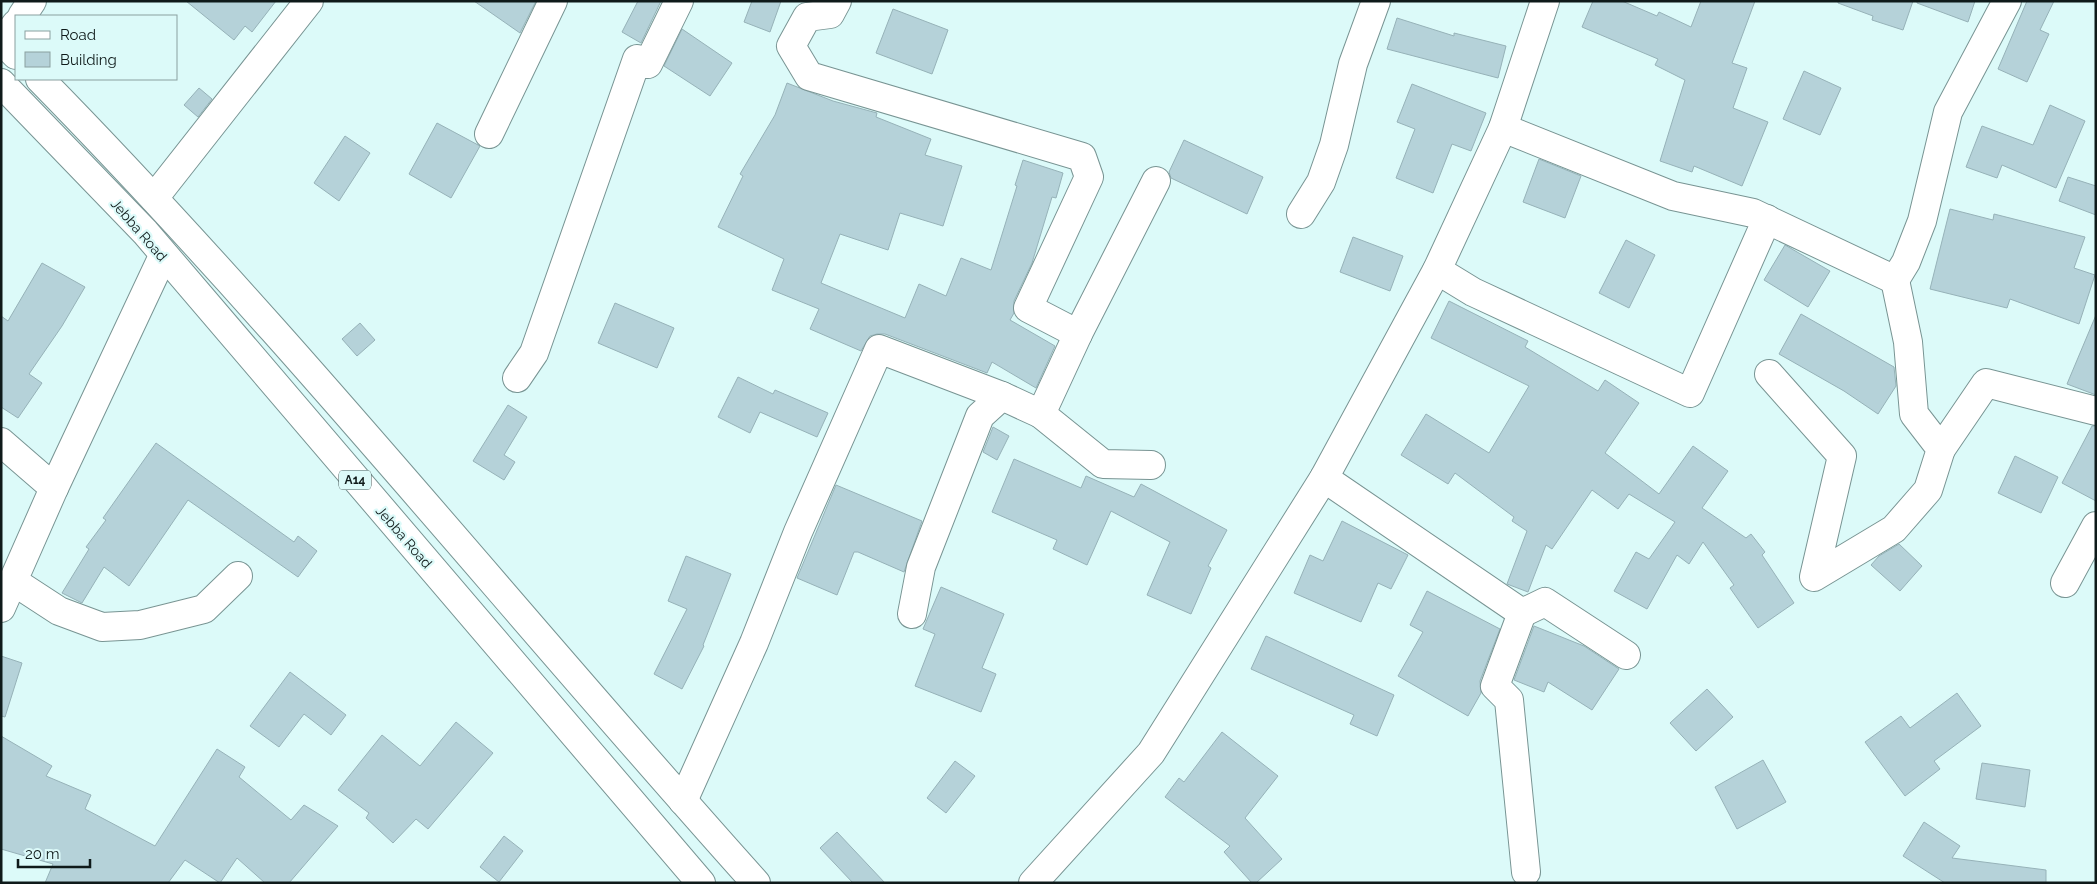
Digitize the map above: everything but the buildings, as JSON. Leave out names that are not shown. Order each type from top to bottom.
[{"type":"main road","points":[[23,15],[32,1]]},
{"type":"main road","points":[[154,198],[309,1]]},
{"type":"main road","points":[[489,134],[553,1]]},
{"type":"main road","points":[[517,378],[534,353],[637,59],[648,64],[679,1]]},
{"type":"main road","points":[[837,1],[830,14],[807,17],[791,46],[809,76],[1082,157],[1089,177],[1028,308],[1078,334]]},
{"type":"main road","points":[[1301,214],[1322,182],[1334,145],[1353,64],[1376,1]]},
{"type":"main road","points":[[1032,883],[1151,752],[1324,478],[1436,270],[1502,128],[1544,1]]},
{"type":"main road","points":[[1941,449],[1914,414],[1908,342],[1895,280],[1906,262],[1922,221],[1948,112],[2007,1]]},
{"type":"main road","points":[[41,80],[154,198],[370,439],[756,883]]},
{"type":"main road","name":"Jebba Road","points":[[1,83],[145,232],[163,256],[701,883]]},
{"type":"main road","points":[[1502,128],[1673,196],[1753,213],[1895,280]]},
{"type":"main road","points":[[1041,414],[1078,334],[1156,182]]},
{"type":"main road","points":[[1436,270],[1473,292],[1690,393],[1767,220]]},
{"type":"main road","points":[[1,608],[54,488],[163,256]]},
{"type":"main road","points":[[683,801],[754,643],[798,532],[879,349],[1002,396],[1041,414],[1102,464],[1151,465]]},
{"type":"main road","points":[[1769,374],[1842,456],[1814,578],[1894,529],[1928,490],[1941,449],[1986,383],[2096,412]]},
{"type":"main road","points":[[912,614],[921,566],[980,416],[1002,396]]},
{"type":"main road","points":[[1,442],[54,488]]},
{"type":"main road","points":[[1324,478],[1522,613]]},
{"type":"main road","points":[[2065,583],[2096,526]]},
{"type":"main road","points":[[13,581],[59,611],[102,627],[140,625],[204,609],[238,576]]},
{"type":"main road","points":[[1526,872],[1509,700],[1495,686],[1522,613],[1546,602],[1626,655]]}]
